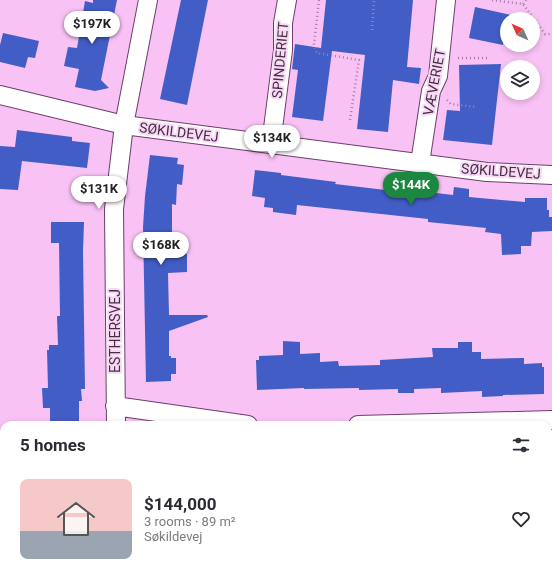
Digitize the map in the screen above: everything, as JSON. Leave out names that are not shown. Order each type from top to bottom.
[{"type":"street","name":"ESTHERSVEJ","points":[[116,421],[114,209],[124,125],[148,0]]},
{"type":"street","name":"SPINDERIET","points":[[271,144],[283,50],[283,23],[287,0]]},
{"type":"street","name":"VÆVERIET","points":[[420,163],[431,92],[438,76],[446,0]]},
{"type":"street","name":"SØKILDEVEJ","points":[[0,95],[124,125],[487,172],[552,175]]},
{"type":"street","points":[[115,406],[220,421]]},
{"type":"street","points":[[513,421],[552,420]]},
{"type":"path","points":[[318,0],[314,44],[317,53],[359,60],[350,120]]},
{"type":"path","points":[[372,30],[374,0]]},
{"type":"path","points":[[492,0],[523,4],[545,34],[552,34]]},
{"type":"path","points":[[523,4],[526,0]]},
{"type":"path","points":[[440,58],[487,58]]},
{"type":"path","points":[[434,85],[451,104],[476,107]]},
{"type":"building","points":[[93,0],[117,0],[101,80],[109,88],[95,91],[75,87],[79,69],[64,66],[68,47],[77,48],[85,1],[93,3]]},
{"type":"building","points":[[181,0],[208,0],[187,105],[160,99]]},
{"type":"building","points":[[326,0],[413,0],[407,67],[421,68],[419,84],[393,80],[388,132],[357,129],[365,55],[332,51],[323,121],[292,117],[298,70],[292,69],[295,44],[321,48]]},
{"type":"building","points":[[475,7],[500,12],[500,44],[469,38]]},
{"type":"building","points":[[3,33],[39,41],[35,58],[28,57],[25,68],[0,62],[0,45]]},
{"type":"building","points":[[500,64],[492,145],[443,140],[447,110],[460,111],[459,65]]},
{"type":"building","points":[[17,130],[72,137],[72,141],[90,143],[87,168],[22,161],[18,190],[0,189],[0,146],[15,147]]},
{"type":"building","points":[[150,155],[178,158],[177,164],[184,165],[182,185],[177,184],[176,205],[172,204],[172,248],[175,247],[175,254],[187,254],[187,272],[168,273],[169,315],[207,315],[208,317],[169,331],[169,356],[171,356],[171,358],[176,358],[176,374],[171,374],[171,381],[146,382],[143,227]]},
{"type":"building","points":[[255,170],[336,182],[335,184],[394,191],[394,188],[453,195],[454,187],[469,189],[469,197],[525,202],[525,198],[547,198],[547,210],[549,210],[549,217],[552,217],[552,231],[532,232],[531,246],[521,246],[521,254],[502,255],[501,234],[485,232],[486,228],[428,222],[428,219],[297,205],[296,215],[273,212],[273,208],[264,207],[265,198],[252,196]]},
{"type":"building","points":[[51,222],[84,222],[85,389],[81,389],[82,401],[79,401],[79,421],[50,421],[50,408],[43,408],[42,388],[48,388],[47,350],[49,350],[49,345],[58,345],[57,316],[60,316],[59,243],[51,243]]},
{"type":"building","points":[[283,341],[300,342],[300,354],[320,353],[320,362],[338,361],[339,366],[380,365],[380,360],[433,357],[432,348],[458,348],[458,342],[472,342],[472,352],[481,352],[481,359],[524,358],[524,364],[542,363],[542,367],[544,367],[544,394],[482,397],[482,391],[441,393],[441,388],[414,389],[414,393],[398,393],[398,389],[359,390],[359,388],[257,390],[256,360],[259,360],[259,356],[283,355]]}]
